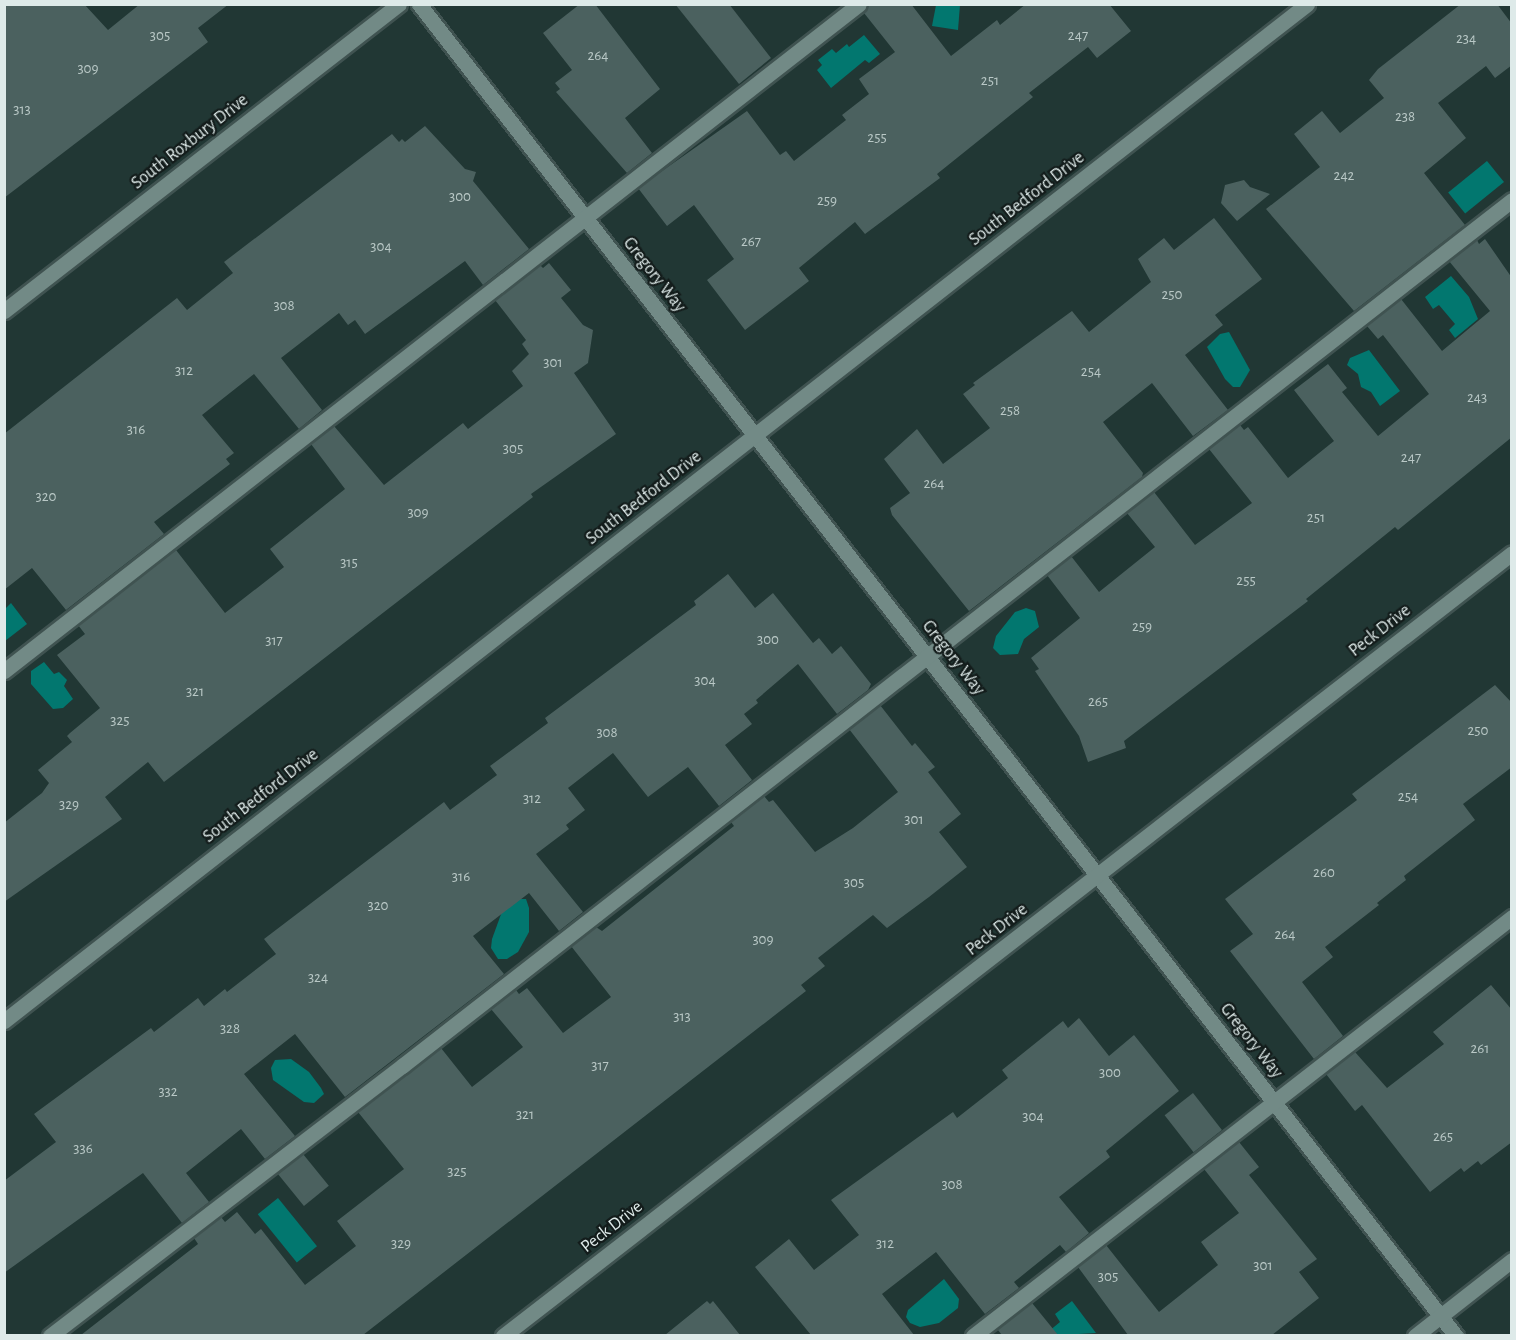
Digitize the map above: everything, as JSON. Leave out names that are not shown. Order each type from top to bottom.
[{"type":"street","name":"South Roxbury Drive","points":[[4,311],[399,4]]},
{"type":"street","name":"Gregory Way","points":[[419,4],[1455,1335]]},
{"type":"street","points":[[4,671],[859,4]]},
{"type":"street","name":"South Bedford Drive","points":[[4,1021],[1307,4]]},
{"type":"street","points":[[50,1335],[1512,200]]},
{"type":"street","name":"Peck Drive","points":[[503,1335],[1512,553]]},
{"type":"street","points":[[973,1335],[1512,917]]},
{"type":"street","points":[[1415,1335],[1512,1260]]},
{"type":"water","points":[[936,5],[960,5],[958,30],[932,26]]},
{"type":"water","points":[[864,35],[880,54],[869,63],[865,60],[831,88],[817,70],[822,65],[818,60],[832,49],[836,53],[847,44],[849,47]]},
{"type":"water","points":[[1487,161],[1504,182],[1465,213],[1448,192]]},
{"type":"water","points":[[1451,276],[1469,297],[1478,319],[1455,338],[1449,330],[1455,324],[1439,305],[1433,309],[1425,297]]},
{"type":"water","points":[[1229,332],[1250,370],[1240,387],[1233,387],[1225,379],[1207,347],[1220,334]]},
{"type":"water","points":[[1369,350],[1400,391],[1380,406],[1371,392],[1361,387],[1358,374],[1347,365],[1350,358]]},
{"type":"water","points":[[11,603],[27,624],[5,641],[5,609]]},
{"type":"water","points":[[1026,608],[1035,611],[1039,627],[1024,639],[1018,654],[1000,655],[993,648],[996,636],[1015,612]]},
{"type":"water","points":[[44,662],[54,674],[59,672],[67,680],[64,686],[73,699],[63,708],[53,709],[31,684],[31,671]]},
{"type":"water","points":[[519,899],[526,899],[529,908],[529,932],[518,952],[507,959],[498,959],[491,948],[492,939],[504,906]]},
{"type":"water","points":[[291,1059],[309,1072],[321,1088],[324,1094],[314,1103],[304,1102],[273,1080],[271,1068],[275,1060]]},
{"type":"water","points":[[278,1198],[317,1246],[297,1263],[258,1214]]},
{"type":"water","points":[[944,1279],[959,1299],[958,1308],[939,1323],[920,1327],[910,1323],[906,1317],[908,1310]]},
{"type":"water","points":[[1072,1301],[1096,1333],[1043,1336],[1060,1322],[1055,1314]]},
{"type":"building","points":[[4,4],[84,4],[108,30],[140,4],[229,4],[198,28],[208,42],[4,198]]},
{"type":"building","points":[[580,4],[595,4],[660,89],[625,118],[652,153],[627,173],[556,92],[560,89],[555,83],[572,70],[543,33]]},
{"type":"building","points":[[675,4],[729,4],[771,58],[739,84]]},
{"type":"building","points":[[868,4],[911,4],[951,56],[997,20],[1000,25],[1026,4],[1109,4],[1131,31],[1097,58],[1088,47],[1029,93],[1033,97],[937,174],[940,178],[865,234],[855,222],[799,268],[809,281],[745,330],[707,280],[734,259],[694,205],[667,226],[638,188],[747,111],[780,155],[786,151],[794,161],[846,120],[842,115],[869,94],[859,79],[895,52],[864,13]]},
{"type":"building","points":[[1461,4],[1497,4],[1512,24],[1512,65],[1495,78],[1486,66],[1438,103],[1466,138],[1424,173],[1465,225],[1354,311],[1266,209],[1320,167],[1294,134],[1322,111],[1340,133],[1384,98],[1369,80],[1378,69]]},
{"type":"building","points":[[425,126],[465,169],[476,172],[473,181],[529,249],[483,285],[465,261],[365,334],[355,320],[348,325],[339,313],[281,358],[322,410],[299,429],[254,374],[202,415],[234,453],[226,459],[230,464],[154,522],[164,534],[66,610],[32,568],[4,590],[4,434],[177,298],[187,310],[233,273],[224,262],[392,134],[399,142],[402,139],[405,142]]},
{"type":"building","points":[[1244,180],[1250,187],[1270,194],[1237,221],[1221,203],[1225,185]]},
{"type":"building","points":[[1214,218],[1262,279],[1215,315],[1223,325],[1185,355],[1228,410],[1193,436],[1152,383],[1103,422],[1143,473],[1142,477],[969,611],[892,515],[890,508],[910,493],[884,459],[917,429],[943,464],[990,428],[963,394],[975,385],[973,383],[1072,311],[1089,332],[1151,282],[1138,259],[1164,238],[1174,250]]},
{"type":"building","points":[[1485,239],[1512,278],[1512,437],[1398,530],[1395,527],[1306,599],[1308,601],[1124,741],[1126,748],[1088,762],[1079,736],[1035,671],[1039,669],[1031,658],[1080,618],[1047,575],[1071,556],[1099,592],[1155,547],[1127,513],[1154,492],[1195,545],[1252,503],[1209,449],[1240,425],[1244,430],[1248,427],[1288,478],[1334,441],[1294,390],[1328,364],[1347,388],[1342,392],[1378,436],[1429,394],[1383,335],[1378,339],[1367,326],[1401,299],[1442,351],[1490,311],[1449,261],[1477,240],[1479,244]]},
{"type":"building","points":[[549,263],[571,290],[561,298],[583,325],[593,330],[588,363],[574,373],[616,434],[531,494],[533,497],[164,782],[148,762],[105,797],[122,819],[4,902],[4,823],[42,793],[49,783],[38,770],[72,742],[67,736],[100,708],[57,655],[85,634],[78,625],[176,550],[225,613],[284,567],[270,549],[345,489],[311,444],[334,426],[384,485],[463,423],[468,429],[523,386],[512,371],[529,354],[522,344],[526,340],[495,300],[540,265],[543,268]]},
{"type":"building","points":[[728,574],[755,608],[773,593],[813,643],[819,638],[832,654],[841,646],[871,684],[868,690],[837,714],[798,664],[756,700],[758,703],[744,714],[752,724],[725,745],[752,780],[719,806],[688,767],[648,797],[613,753],[568,788],[585,810],[566,825],[569,829],[536,854],[583,912],[559,931],[529,893],[473,936],[504,974],[345,1097],[295,1034],[244,1074],[295,1136],[265,1159],[241,1129],[186,1173],[209,1202],[182,1223],[143,1173],[4,1273],[4,1181],[56,1142],[34,1114],[151,1028],[154,1032],[198,998],[204,1006],[225,989],[227,992],[276,954],[264,939],[444,802],[450,810],[497,775],[490,766],[548,723],[545,718],[696,605],[694,601]]},
{"type":"building","points":[[1495,685],[1512,703],[1512,767],[1463,804],[1475,820],[1404,876],[1406,880],[1377,903],[1379,905],[1325,947],[1333,957],[1302,982],[1343,1036],[1314,1059],[1230,951],[1253,934],[1225,899],[1357,800],[1352,794]]},
{"type":"building","points":[[880,705],[912,746],[915,743],[935,767],[928,772],[961,814],[939,832],[967,867],[929,897],[887,928],[873,915],[818,958],[825,966],[801,985],[806,991],[363,1335],[81,1335],[198,1244],[194,1238],[221,1217],[225,1222],[237,1212],[255,1234],[261,1229],[305,1285],[356,1246],[337,1221],[404,1169],[358,1112],[441,1048],[472,1087],[523,1047],[491,1009],[516,990],[519,994],[527,988],[563,1033],[611,997],[571,946],[596,927],[602,931],[734,826],[731,822],[764,796],[769,802],[773,800],[815,852],[853,828],[898,792],[849,729]]},
{"type":"building","points":[[1491,985],[1512,1010],[1512,1142],[1481,1165],[1478,1161],[1464,1172],[1461,1168],[1430,1192],[1362,1105],[1355,1111],[1326,1074],[1355,1052],[1387,1088],[1444,1044],[1433,1032]]},
{"type":"building","points":[[1079,1018],[1109,1056],[1134,1035],[1179,1091],[1106,1151],[1110,1157],[1059,1197],[1089,1233],[1066,1252],[1060,1245],[1014,1282],[1019,1288],[985,1314],[936,1252],[882,1294],[914,1335],[811,1335],[755,1267],[789,1239],[814,1270],[859,1235],[831,1200],[953,1112],[957,1118],[1008,1078],[1002,1070],[1063,1021],[1068,1028]]},
{"type":"building","points":[[1193,1093],[1222,1130],[1194,1152],[1165,1115]]},
{"type":"building","points":[[1239,1142],[1259,1167],[1249,1175],[1317,1259],[1299,1272],[1319,1298],[1272,1335],[1128,1335],[1078,1267],[1106,1245],[1159,1312],[1218,1265],[1201,1242],[1239,1213],[1204,1169]]},
{"type":"building","points":[[303,1154],[329,1186],[304,1206],[278,1174]]},
{"type":"building","points":[[707,1301],[710,1304],[713,1301],[740,1335],[665,1335]]},
{"type":"building","points":[[1032,1303],[1058,1335],[1002,1335],[997,1329]]}]
